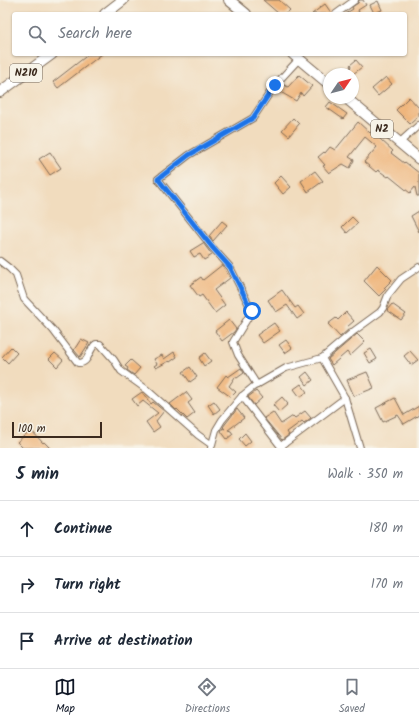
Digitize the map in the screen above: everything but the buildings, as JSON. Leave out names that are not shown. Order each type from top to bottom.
[{"type":"highway","points":[[107,12],[122,0]]},
{"type":"highway","points":[[229,0],[244,12]]},
{"type":"highway","name":"N210","points":[[0,92],[49,56]]},
{"type":"highway","points":[[296,56],[323,79]]},
{"type":"highway","name":"N2","points":[[353,104],[419,159]]},
{"type":"street","points":[[339,12],[355,0]]},
{"type":"street","points":[[257,385],[238,355],[233,342],[252,311],[230,267],[212,247],[158,179],[189,155],[253,118],[296,56]]},
{"type":"street","points":[[399,143],[419,125]]},
{"type":"street","points":[[0,261],[16,275],[24,299],[53,330],[78,363],[85,361],[94,346],[96,344],[100,344],[114,360],[121,372],[146,388],[212,446],[216,430],[222,420],[242,396],[257,385],[286,368],[322,358],[349,335],[380,312],[388,295],[401,279],[419,267]]},
{"type":"street","points":[[322,358],[345,398],[360,448]]},
{"type":"street","points":[[242,396],[281,447],[345,398]]},
{"type":"route","points":[[252,311],[230,267],[212,247],[158,179],[189,155],[253,118],[275,85]]}]
